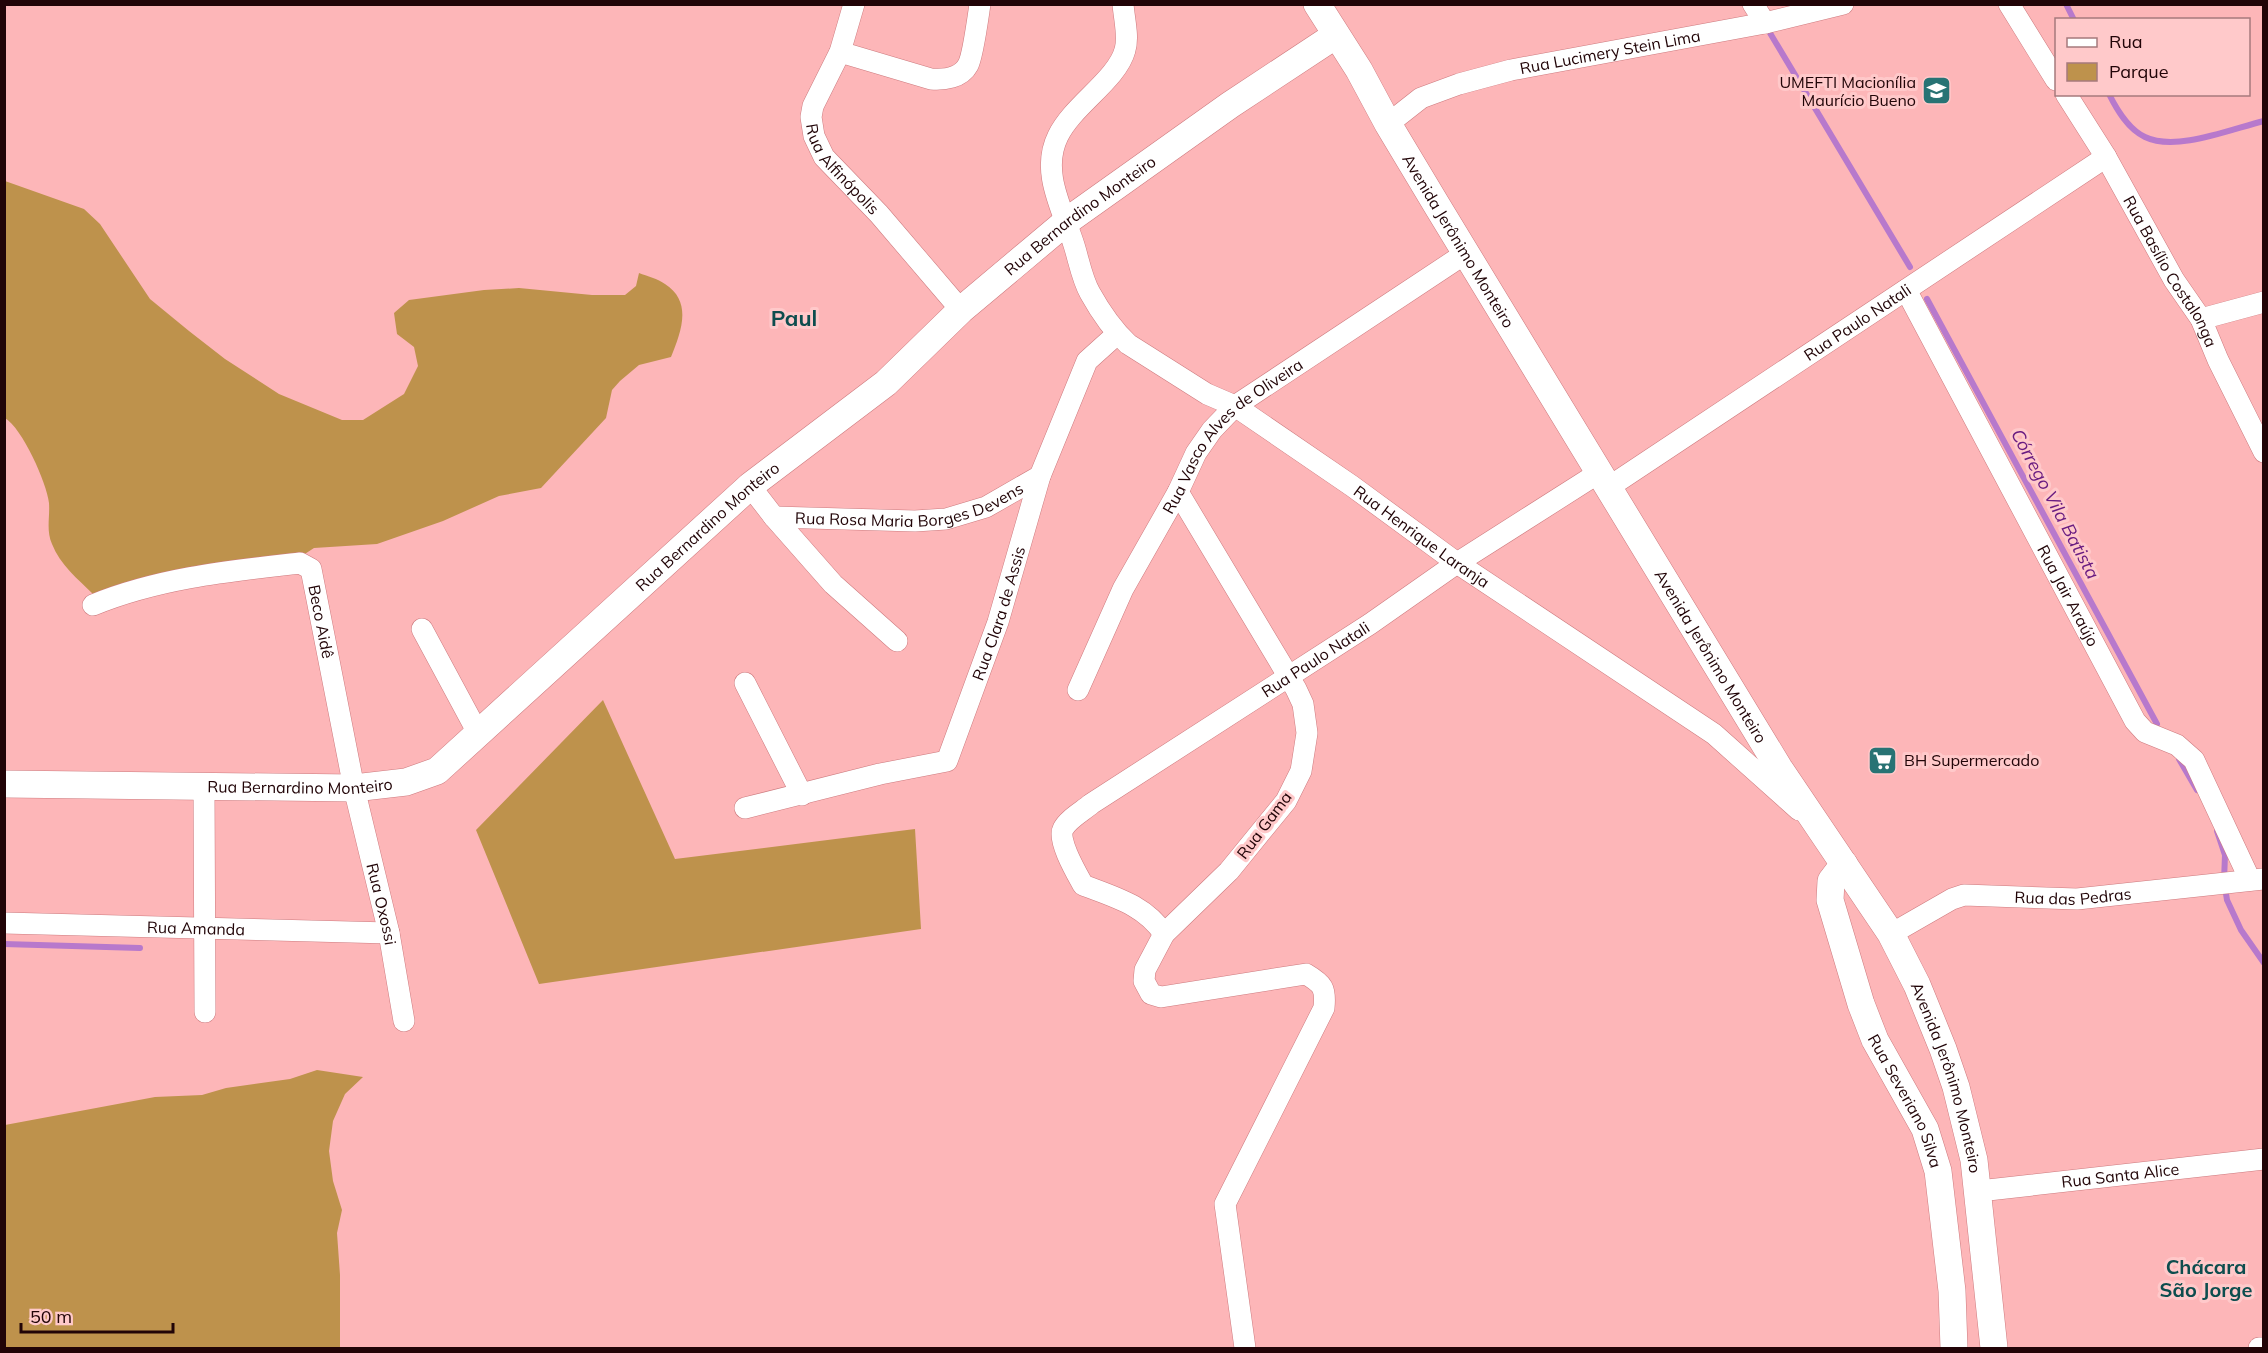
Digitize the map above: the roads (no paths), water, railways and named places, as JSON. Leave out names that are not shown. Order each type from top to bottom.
[{"type":"street","name":"Rua Alfinópolis","points":[[854,4],[840,52],[813,106],[811,117],[814,136],[824,157],[966,306]]},
{"type":"street","points":[[840,52],[931,79],[944,80],[954,77],[968,65],[980,4]]},
{"type":"street","name":"Rua Henrique Laranja","points":[[1123,4],[1126,49],[1118,67],[1068,119],[1057,138],[1051,164],[1055,194],[1089,292],[1117,334],[1128,344],[1207,394],[1235,406],[1352,486],[1457,563],[1714,734],[1818,828]]},
{"type":"street","name":"Avenida Jerônimo Monteiro","points":[[1317,4],[1779,768],[1891,934],[1917,985],[1956,1087],[1967,1125],[1978,1191],[1994,1348]]},
{"type":"street","points":[[1753,4],[1765,23]]},
{"type":"street","name":"Rua Lucimery Stein Lima","points":[[1388,124],[1421,98],[1459,84],[1511,70],[1765,23],[1843,4]]},
{"type":"street","points":[[2009,4],[2055,78]]},
{"type":"street","name":"Rua Bernardino Monteiro","points":[[4,784],[354,788],[406,782],[437,771],[750,486],[886,383],[966,306],[1066,221],[1230,105],[1336,35]]},
{"type":"street","name":"Rua Basílio Costalonga","points":[[2067,96],[2106,157],[2174,280],[2200,318],[2218,360],[2264,452]]},
{"type":"street","name":"Rua Paulo Natali","points":[[1164,934],[1155,920],[1130,903],[1083,885],[1071,863],[1061,836],[1064,827],[1091,804],[1370,624],[1457,563],[1604,479],[1906,290],[2106,157]]},
{"type":"street","name":"Rua Alfinópolis","points":[[896,221],[966,306]]},
{"type":"street","name":"Rua Vasco Alves de Oliveira","points":[[1078,690],[1123,589],[1178,492],[1196,453],[1212,430],[1235,406],[1466,253]]},
{"type":"street","name":"Rua Jair Araújo","points":[[1906,290],[2134,721],[2145,732],[2177,745],[2194,760],[2240,882]]},
{"type":"street","points":[[2200,318],[2264,302]]},
{"type":"street","name":"Rua Clara de Assis","points":[[745,808],[880,774],[947,761],[998,622],[1040,476],[1087,361],[1117,334]]},
{"type":"street","name":"Rua Rosa Maria Borges Devens","points":[[774,518],[915,521],[946,519],[986,507],[1040,476]]},
{"type":"street","points":[[750,486],[774,518],[833,584],[897,641]]},
{"type":"street","name":"Rua Gama","points":[[1178,492],[1288,675],[1303,704],[1307,733],[1301,771],[1286,801],[1229,871],[1164,934],[1145,970],[1143,981],[1151,994],[1161,997],[1306,975],[1319,981],[1326,993],[1324,1008],[1225,1204],[1245,1348]]},
{"type":"street","name":"Beco Aidê","points":[[93,605],[124,592],[205,573],[300,563],[306,565],[310,569],[354,788]]},
{"type":"street","points":[[422,629],[478,733]]},
{"type":"street","points":[[745,683],[802,795]]},
{"type":"street","points":[[204,786],[205,1012]]},
{"type":"street","name":"Rua Oxossi","points":[[354,788],[389,933],[404,1021]]},
{"type":"street","name":"Rua Severiano Silva","points":[[1844,864],[1832,881],[1830,900],[1861,1004],[1875,1040],[1925,1129],[1938,1171],[1952,1291],[1954,1348]]},
{"type":"street","name":"Rua das Pedras","points":[[1891,934],[1952,899],[1964,895],[2077,899],[2240,882]]},
{"type":"street","name":"Rua Amanda","points":[[4,923],[389,933]]},
{"type":"street","name":"Rua Santa Alice","points":[[1978,1191],[2264,1159]]},
{"type":"street","points":[[2259,1348],[2264,1348]]},
{"type":"waterway","points":[[2066,4],[2073,18]]},
{"type":"waterway","name":"Córrego Vila Batista","points":[[1767,28],[1910,267]]},
{"type":"waterway","points":[[2110,96],[2119,113],[2133,129],[2145,137],[2158,141],[2188,141],[2204,138],[2264,121]]},
{"type":"waterway","name":"Córrego Vila Batista","points":[[1927,299],[2157,724]]},
{"type":"waterway","name":"Córrego Vila Batista","points":[[2179,759],[2197,790]]},
{"type":"waterway","name":"Córrego Vila Batista","points":[[2217,831],[2225,855],[2224,881],[2227,900],[2241,930],[2264,963]]},
{"type":"waterway","points":[[4,944],[140,948]]},
{"type":"place","name":"UMEFTI Macionília Maurício Bueno","points":[[1937,91]]},
{"type":"place","name":"BH Supermercado","points":[[1883,760]]},
{"type":"district","name":"Paul","points":[[794,318]]},
{"type":"district","name":"Chácara São Jorge","points":[[2206,1278]]}]
